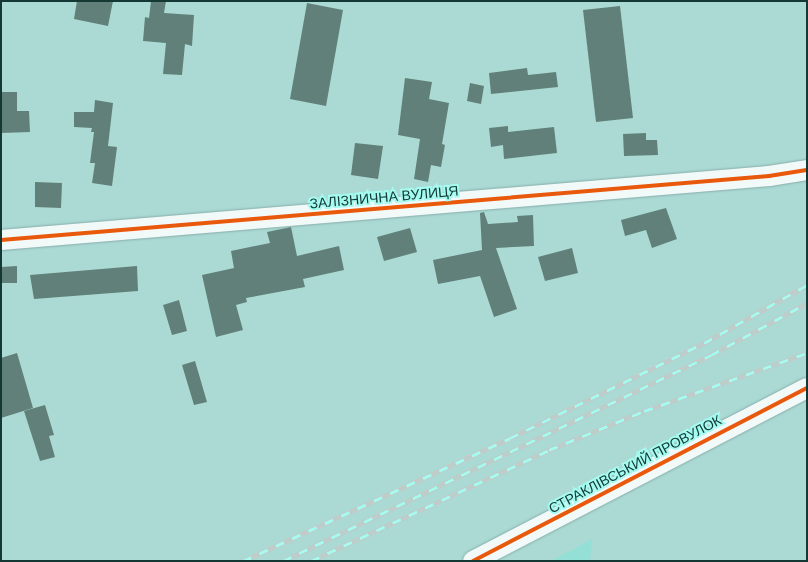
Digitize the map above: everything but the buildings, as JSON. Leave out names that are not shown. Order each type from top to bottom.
[{"type":"street","name":"ЗАЛІЗНИЧНА ВУЛИЦЯ","points":[[1,240],[769,176],[807,170]]},
{"type":"street","name":"СТРАКЛІВСЬКИЙ ПРОВУЛОК","points":[[473,561],[807,388]]},
{"type":"shaded area","points":[[592,539],[590,561],[551,561]]},
{"type":"railway","points":[[243,561],[510,438],[704,343],[807,285]]},
{"type":"railway","points":[[283,561],[711,355],[807,303]]},
{"type":"railway","points":[[311,561],[549,450],[644,411],[807,353]]},
{"type":"cycle path","points":[[1,240],[769,176],[807,170]]},
{"type":"cycle path","points":[[473,561],[807,388]]}]
